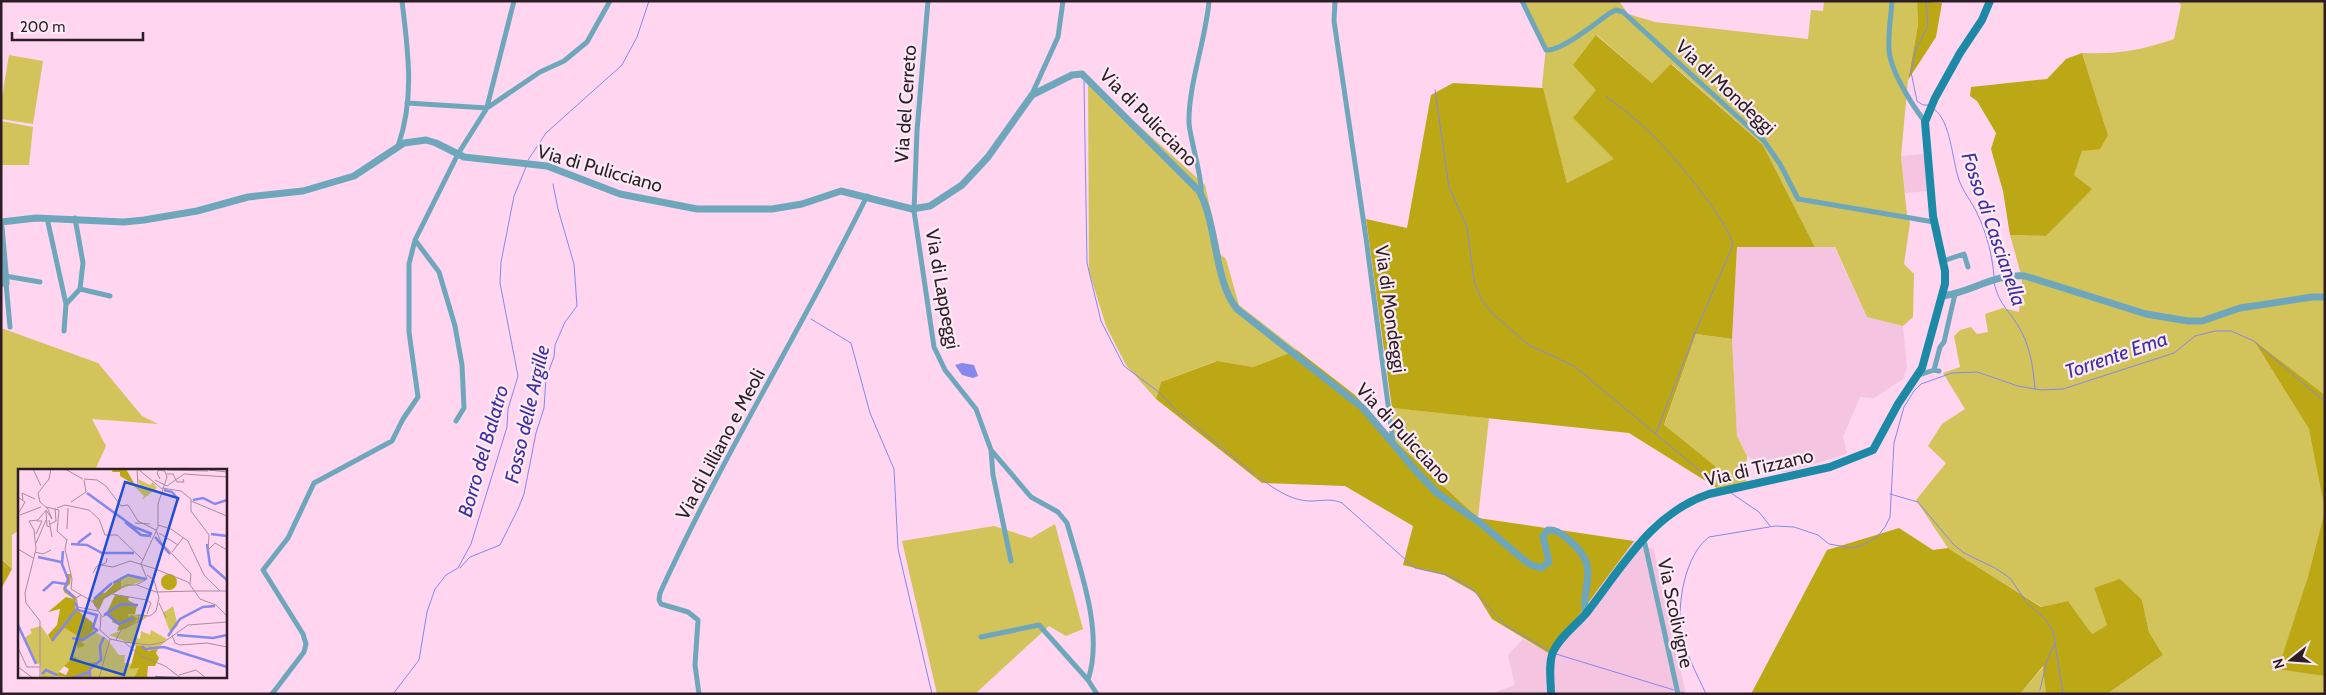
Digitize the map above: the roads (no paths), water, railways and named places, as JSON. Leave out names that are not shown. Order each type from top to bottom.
[{"type":"main road","name":"Via di Tizzano","points":[[1551,694],[1553,653],[1587,613],[1631,552],[1652,530],[1691,500],[1709,494],[1830,467],[1867,454],[1873,450],[1898,404],[1919,374],[1943,296],[1945,271],[1934,222],[1924,122],[1960,53],[1982,20],[1990,1]]},
{"type":"street","points":[[402,1],[410,62],[408,103],[404,129],[404,136],[408,142]]},
{"type":"street","points":[[272,694],[304,652],[306,644],[303,634],[263,570],[288,538],[314,483],[392,441],[418,397],[409,332],[410,264],[414,240],[458,154],[486,108],[514,1]]},
{"type":"street","points":[[408,103],[486,108],[526,80],[564,61],[587,42],[610,1]]},
{"type":"street","name":"Via del Cerreto","points":[[914,209],[916,131],[928,1]]},
{"type":"street","points":[[1032,95],[1058,37],[1063,1]]},
{"type":"street","points":[[1201,194],[1203,185],[1197,168],[1189,123],[1209,1]]},
{"type":"street","name":"Via di Mondeggi","points":[[1335,1],[1334,21],[1366,238],[1393,442]]},
{"type":"street","name":"Via di Mondeggi","points":[[1522,1],[1546,50],[1564,45],[1616,10],[1624,12],[1764,141],[1780,164],[1798,199],[1934,222]]},
{"type":"street","points":[[1892,1],[1890,58],[1910,101],[1924,122]]},
{"type":"street","name":"Via di Pulicciano","points":[[1,222],[47,218],[124,222],[144,220],[208,208],[248,198],[314,188],[343,181],[359,173],[398,146],[408,142],[432,142],[466,157],[541,165],[620,194],[697,209],[772,209],[802,204],[841,191],[914,209],[933,205],[969,179],[988,157],[1032,95],[1072,75],[1083,74],[1100,93],[1193,183],[1201,194],[1228,293],[1234,306],[1353,399],[1371,416],[1437,493],[1479,522],[1533,566],[1543,568],[1549,562],[1543,536],[1548,530],[1556,530],[1580,550],[1586,559],[1588,568],[1584,605],[1587,613]]},
{"type":"street","points":[[398,146],[404,129]]},
{"type":"street","name":"Via di Lilliano e Meoli","points":[[699,694],[695,665],[698,620],[688,612],[661,604],[659,600],[660,593],[715,479],[753,413],[867,196]]},
{"type":"street","name":"Via di Lappeggi","points":[[914,209],[934,347],[945,370],[976,409],[991,450],[1031,497],[1058,512],[1066,523],[1092,627],[1092,664],[1088,680]]},
{"type":"street","points":[[47,218],[66,304],[64,331]]},
{"type":"street","points":[[66,304],[80,289],[83,263],[74,218]]},
{"type":"street","points":[[1,227],[4,280],[10,327]]},
{"type":"street","points":[[414,240],[439,272],[455,326],[462,365],[464,408],[456,421]]},
{"type":"street","points":[[1943,261],[1964,254],[1968,268]]},
{"type":"street","points":[[1943,296],[1955,294],[2012,275],[2025,276],[2146,314],[2188,321],[2202,321],[2240,308],[2312,296],[2325,297]]},
{"type":"street","points":[[4,280],[40,282]]},
{"type":"street","points":[[80,289],[110,296]]},
{"type":"street","points":[[1919,374],[1937,370],[1940,346],[1944,342],[1955,294]]},
{"type":"street","name":"Via di Lappeggi","points":[[991,450],[993,475],[1011,561]]},
{"type":"street","name":"Via Scolivigne","points":[[1642,541],[1645,544],[1678,694]]},
{"type":"street","points":[[980,637],[1039,625],[1088,680],[1097,694]]},
{"type":"waterway","name":"Borro del Balatro","points":[[528,160],[546,133],[622,65],[637,37],[649,1]]},
{"type":"waterway","name":"Fosso di Cascianella","points":[[1926,1],[1928,26],[1916,49],[1911,72],[1917,101],[1923,105],[1928,105]]},
{"type":"waterway","points":[[1084,81],[1087,263],[1101,321],[1124,366],[1160,393],[1176,410],[1254,474]]},
{"type":"waterway","points":[[1435,90],[1449,187],[1467,227],[1474,280],[1481,299],[1492,313],[1529,345],[1574,366],[1711,480]]},
{"type":"waterway","points":[[1606,96],[1636,120],[1673,157],[1722,221],[1733,245],[1695,333],[1656,433]]},
{"type":"waterway","name":"Fosso di Cascianella","points":[[1934,109],[1940,115],[1948,131],[1959,180],[1984,229],[1994,276]]},
{"type":"waterway","name":"Borro del Balatro","points":[[393,694],[419,660],[427,612],[435,589],[446,575],[458,568],[471,544],[507,427],[508,409],[518,376],[500,283],[501,262],[514,196],[526,167]]},
{"type":"waterway","name":"Fosso delle Argille","points":[[460,568],[470,557],[500,545],[518,509],[524,494],[536,433],[544,408],[546,378],[554,357],[555,345],[565,322],[577,306],[574,264],[558,209],[553,184]]},
{"type":"waterway","name":"Fosso di Cascianella","points":[[1994,283],[2001,301],[2025,339],[2032,364],[2035,389]]},
{"type":"waterway","points":[[811,319],[851,343],[870,413],[894,469],[898,549],[932,694]]},
{"type":"waterway","name":"Torrente Ema","points":[[1706,694],[1686,649],[1680,622],[1684,581],[1688,568],[1701,545],[1709,537],[1775,526],[1794,527],[1818,535],[1829,544],[1852,548],[1863,545],[1877,537],[1890,517],[1894,443],[1904,407],[1921,384],[1952,373],[1977,372],[2018,386],[2041,390],[2063,389],[2174,353],[2195,336],[2215,331],[2231,331],[2254,341],[2325,402]]},
{"type":"waterway","points":[[1258,477],[1296,499],[1311,501],[1330,500],[1342,503],[1415,568],[1447,575],[1459,581],[1472,589],[1505,625],[1550,651]]},
{"type":"waterway","points":[[1731,493],[1759,512],[1770,526]]},
{"type":"waterway","points":[[1890,494],[1918,502],[1953,544],[1964,553],[1995,568],[2010,578],[2027,603],[2046,620],[2053,631],[2063,694]]},
{"type":"waterway","points":[[2040,690],[2047,660],[2055,643]]},
{"type":"waterway","points":[[1556,654],[1674,690]]},
{"type":"waterway","points":[[1681,692],[1687,694]]}]
